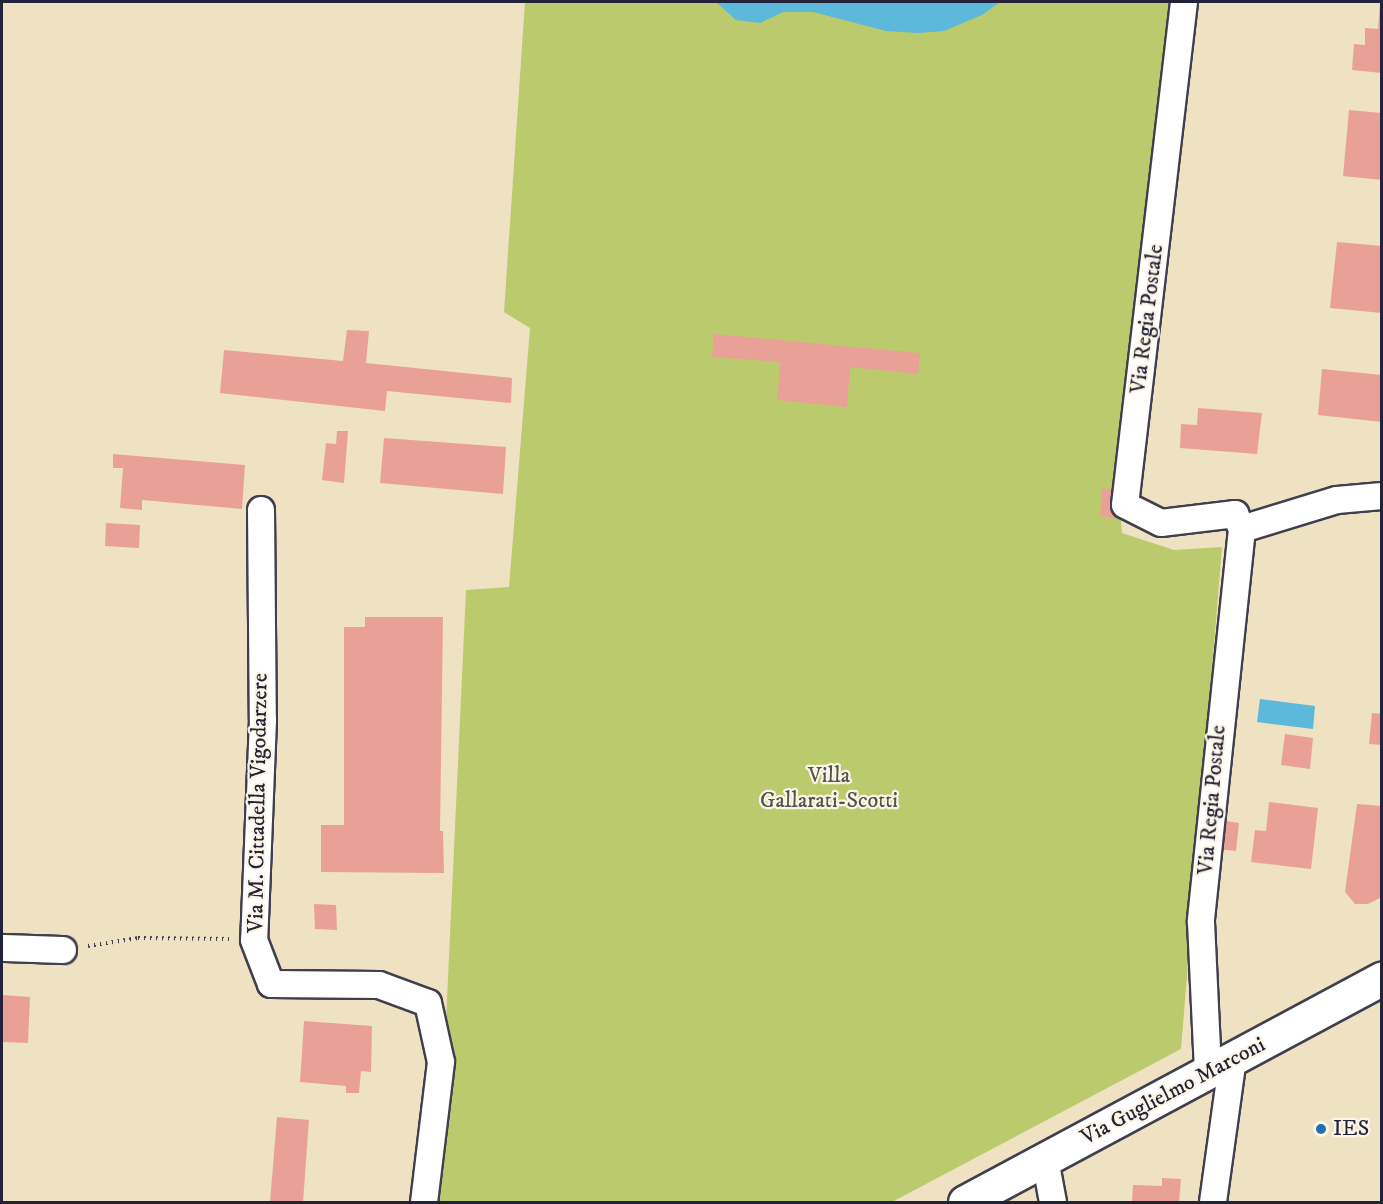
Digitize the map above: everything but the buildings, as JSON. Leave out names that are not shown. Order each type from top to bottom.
[{"type":"street","name":"Via Regia Postale","points":[[1184,2],[1125,505],[1161,523],[1235,513],[1242,530],[1201,922],[1221,1065],[1213,1203]]},
{"type":"street","points":[[1242,530],[1337,500],[1382,496]]},
{"type":"street","name":"Via M. Cittadella Vigodarzere","points":[[261,510],[263,731],[254,940],[271,984],[379,985],[428,1003],[441,1062],[424,1203]]},
{"type":"street","points":[[2,948],[63,950]]},
{"type":"street","name":"Via Guglielmo Marconi","points":[[965,1203],[1382,978]]},
{"type":"street","points":[[1045,1159],[1053,1203]]},
{"type":"path","points":[[63,950],[138,938],[254,940]]},
{"type":"green space","name":"Villa Gallarati-Scotti","points":[[525,2],[1169,2],[1117,475],[1122,533],[1174,550],[1222,547],[1181,1049],[892,1202],[431,1202],[445,1043],[466,590],[509,587],[530,328],[504,312]]},
{"type":"water","points":[[716,2],[1000,2],[982,15],[944,31],[918,33],[886,31],[813,12],[783,12],[760,23],[736,20]]},
{"type":"water","points":[[1260,699],[1315,706],[1313,729],[1257,722]]},
{"type":"place","name":"IES","points":[[1321,1129]]}]
